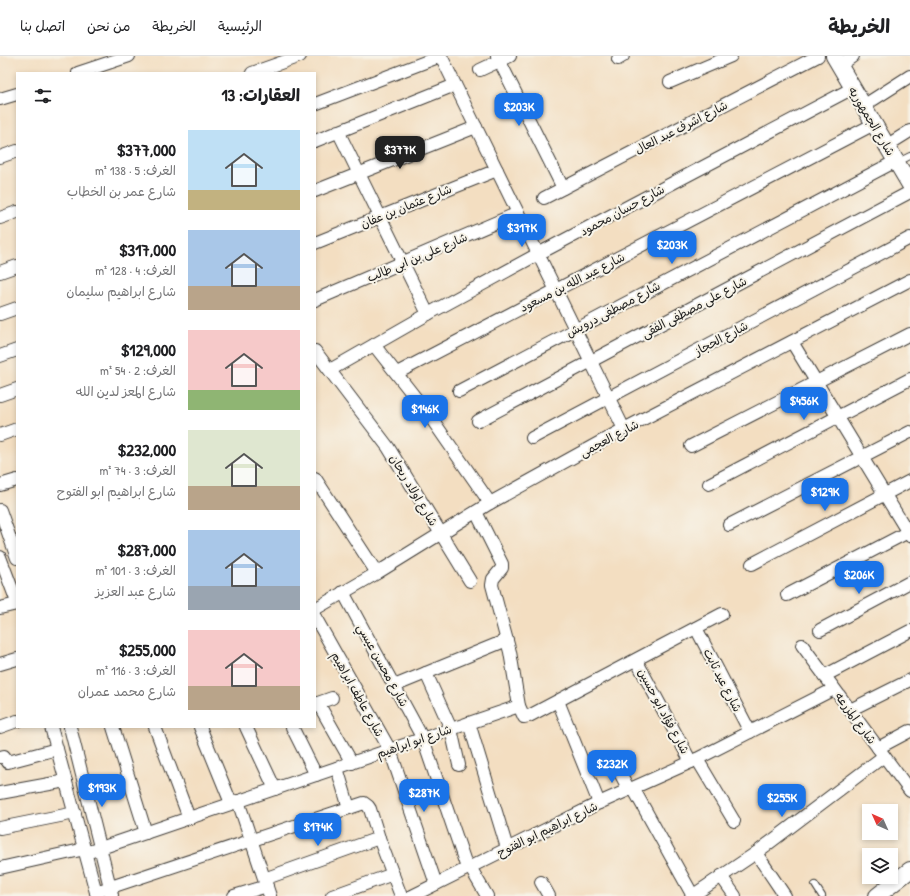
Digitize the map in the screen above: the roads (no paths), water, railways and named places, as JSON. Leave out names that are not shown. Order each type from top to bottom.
[{"type":"main road","name":"شارع الجمهوريه","points":[[844,57],[853,88],[874,124],[905,161]]},
{"type":"main road","name":"شارع الجمهوريه","points":[[844,57],[905,161],[910,185]]},
{"type":"main road","points":[[877,896],[910,870]]},
{"type":"street","points":[[81,72],[129,56]]},
{"type":"street","points":[[255,72],[300,56]]},
{"type":"street","points":[[316,104],[441,56],[624,429]]},
{"type":"street","points":[[670,82],[731,56]]},
{"type":"street","name":"شارع اشرف عبد العال","points":[[544,198],[818,56]]},
{"type":"street","points":[[480,70],[502,58],[563,188]]},
{"type":"street","points":[[871,102],[910,76]]},
{"type":"street","points":[[316,141],[455,85]]},
{"type":"street","name":"شارع حسان محمود","points":[[330,370],[538,254],[853,88]]},
{"type":"street","points":[[0,99],[16,94]]},
{"type":"street","name":"شارع عبد الله بن مسعود","points":[[397,373],[874,124]]},
{"type":"street","points":[[316,191],[476,127]]},
{"type":"street","points":[[338,131],[428,314]]},
{"type":"street","points":[[894,141],[910,131]]},
{"type":"street","points":[[0,157],[16,151]]},
{"type":"street","name":"شارع مصطفى درويش","points":[[458,391],[575,329],[905,161]]},
{"type":"street","name":"شارع عثمان بن عفان","points":[[316,243],[497,170]]},
{"type":"street","name":"شارع على مصطفى الفقى","points":[[478,421],[910,192]]},
{"type":"street","points":[[0,218],[16,212]]},
{"type":"street","name":"شارع على بن ابى طالب","points":[[316,300],[518,213]]},
{"type":"street","name":"شارع الحجاز","points":[[532,438],[910,238]]},
{"type":"street","points":[[0,272],[16,266]]},
{"type":"street","name":"شارع العجمى","points":[[316,608],[377,573],[490,503],[624,429],[910,280]]},
{"type":"street","points":[[0,314],[16,308]]},
{"type":"street","points":[[692,446],[910,334]]},
{"type":"street","points":[[787,595],[909,533],[792,342]]},
{"type":"street","points":[[374,345],[397,373],[456,452],[490,503]]},
{"type":"street","points":[[0,356],[16,350]]},
{"type":"street","name":"شارع اولاد ريحان","points":[[316,352],[388,447],[470,581]]},
{"type":"street","points":[[709,484],[910,379]]},
{"type":"street","points":[[0,395],[16,389]]},
{"type":"street","points":[[0,435],[16,430]]},
{"type":"street","points":[[729,525],[910,432]]},
{"type":"street","points":[[0,485],[16,480]]},
{"type":"street","points":[[316,480],[377,573]]},
{"type":"street","points":[[752,564],[910,481]]},
{"type":"street","points":[[0,510],[16,555]]},
{"type":"street","points":[[476,512],[502,564],[502,568],[494,579],[492,585],[510,652],[520,706],[523,715],[527,717],[722,614]]},
{"type":"street","points":[[1,564],[16,601]]},
{"type":"street","points":[[820,630],[910,582]]},
{"type":"street","name":"شارع محسن عيسي","points":[[343,592],[423,739],[468,867],[487,896]]},
{"type":"street","points":[[0,608],[16,603]]},
{"type":"street","name":"شارع عاطف ابراهيم","points":[[316,619],[390,750],[436,884]]},
{"type":"street","name":"شارع عيد ثابت","points":[[696,628],[750,732]]},
{"type":"street","points":[[824,676],[910,631]]},
{"type":"street","points":[[394,686],[506,640]]},
{"type":"street","name":"شارع المزرعه","points":[[802,645],[881,752],[908,785]]},
{"type":"street","points":[[0,664],[16,659]]},
{"type":"street","name":"شارع فؤاد ابو حسين","points":[[636,660],[694,761],[734,821]]},
{"type":"street","points":[[426,673],[451,729],[459,765]]},
{"type":"street","points":[[850,710],[910,680]]},
{"type":"street","name":"شارع ابراهيم ابو الفتوح","points":[[412,896],[600,803],[694,761],[834,689]]},
{"type":"street","points":[[332,698],[316,704],[352,763]]},
{"type":"street","points":[[558,701],[600,803]]},
{"type":"street","name":"شارع ابو ابراهيم","points":[[0,868],[100,848],[520,706]]},
{"type":"street","points":[[0,727],[16,721]]},
{"type":"street","points":[[469,723],[507,848]]},
{"type":"street","points":[[51,728],[97,894],[111,892],[251,840],[364,803],[370,809],[379,838],[401,896]]},
{"type":"street","points":[[70,728],[111,892]]},
{"type":"street","points":[[113,728],[146,832]]},
{"type":"street","points":[[156,728],[189,818]]},
{"type":"street","points":[[200,728],[251,840],[267,887]]},
{"type":"street","points":[[249,728],[275,789]]},
{"type":"street","points":[[292,728],[316,775]]},
{"type":"street","points":[[617,767],[693,896],[756,853],[881,752],[910,731]]},
{"type":"street","points":[[0,757],[4,756],[8,762],[57,749]]},
{"type":"street","points":[[337,768],[349,808]]},
{"type":"street","points":[[0,793],[66,781]]},
{"type":"street","points":[[0,828],[75,813]]},
{"type":"street","points":[[234,896],[267,887],[379,838]]},
{"type":"street","points":[[756,853],[785,896]]},
{"type":"street","points":[[332,896],[393,874]]},
{"type":"street","points":[[721,876],[735,896]]},
{"type":"street","points":[[541,882],[549,896]]},
{"type":"lane","points":[[815,885],[822,896]]}]
